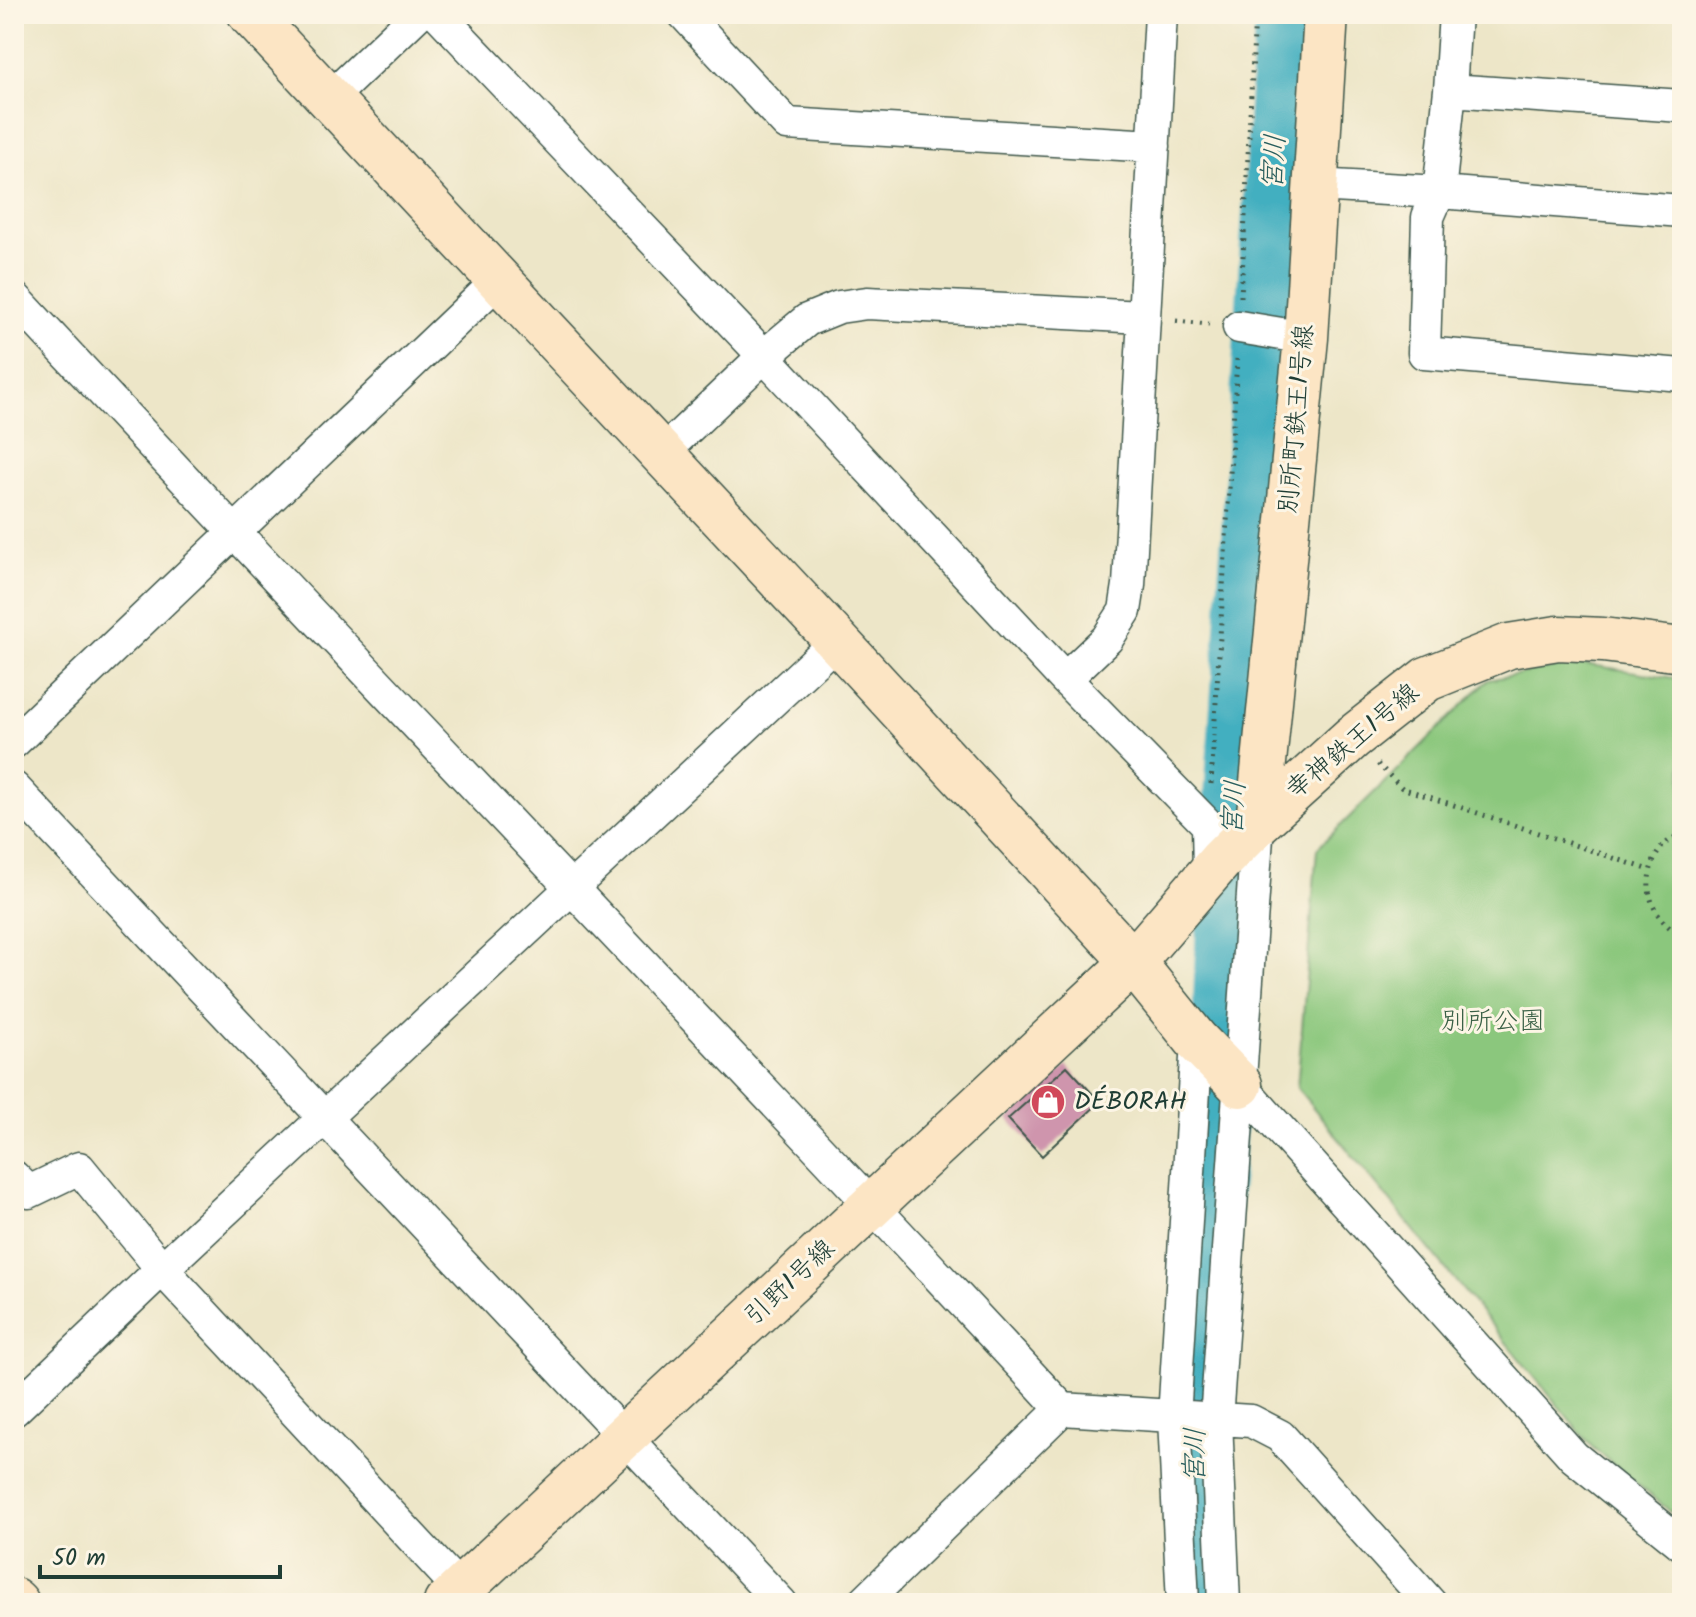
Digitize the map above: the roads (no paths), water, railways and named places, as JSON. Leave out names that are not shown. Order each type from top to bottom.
[{"type":"street","points":[[250,14],[1133,962],[1198,1042],[1574,1457],[1682,1544]]},
{"type":"street","points":[[329,99],[418,14]]},
{"type":"street","points":[[438,14],[764,356],[1065,679],[1228,844],[1239,1084],[1196,1419],[1183,1603]]},
{"type":"street","points":[[685,14],[787,124],[1154,146]]},
{"type":"street","points":[[1065,679],[1107,639],[1125,611],[1129,585],[1161,14]]},
{"type":"street","name":"別所町鉄王1号線","points":[[1228,844],[1306,338],[1326,14]]},
{"type":"street","points":[[1455,14],[1439,192],[1428,217],[1424,353],[1682,375]]},
{"type":"street","points":[[1450,90],[1682,106]]},
{"type":"street","points":[[1316,185],[1682,211]]},
{"type":"street","points":[[14,742],[498,281]]},
{"type":"street","points":[[14,297],[1062,1409],[1251,1421],[1280,1436],[1430,1603]]},
{"type":"street","points":[[662,453],[764,356],[807,320],[839,307],[867,303],[1143,317]]},
{"type":"street","points":[[1239,327],[1306,338]]},
{"type":"street","name":"幸神鉄王1号線","points":[[1133,962],[1228,844],[1352,738],[1427,679],[1509,646],[1558,638],[1680,642]]},
{"type":"street","points":[[14,1410],[837,641]]},
{"type":"street","points":[[14,788],[781,1603]]},
{"type":"street","name":"引野1号線","points":[[453,1596],[1133,962]]},
{"type":"street","points":[[1198,1042],[1196,1419],[1224,1603]]},
{"type":"street","points":[[14,1177],[29,1192],[79,1168],[162,1269],[453,1596]]},
{"type":"street","points":[[863,1603],[1062,1409]]},
{"type":"waterway","name":"宮川","points":[[1197,1592],[1195,1452],[1218,1118],[1225,922],[1284,14]]},
{"type":"place","name":"DÉBORAH","points":[[1048,1102]]},
{"type":"park label","name":"別所公園","points":[[1493,1022]]}]
